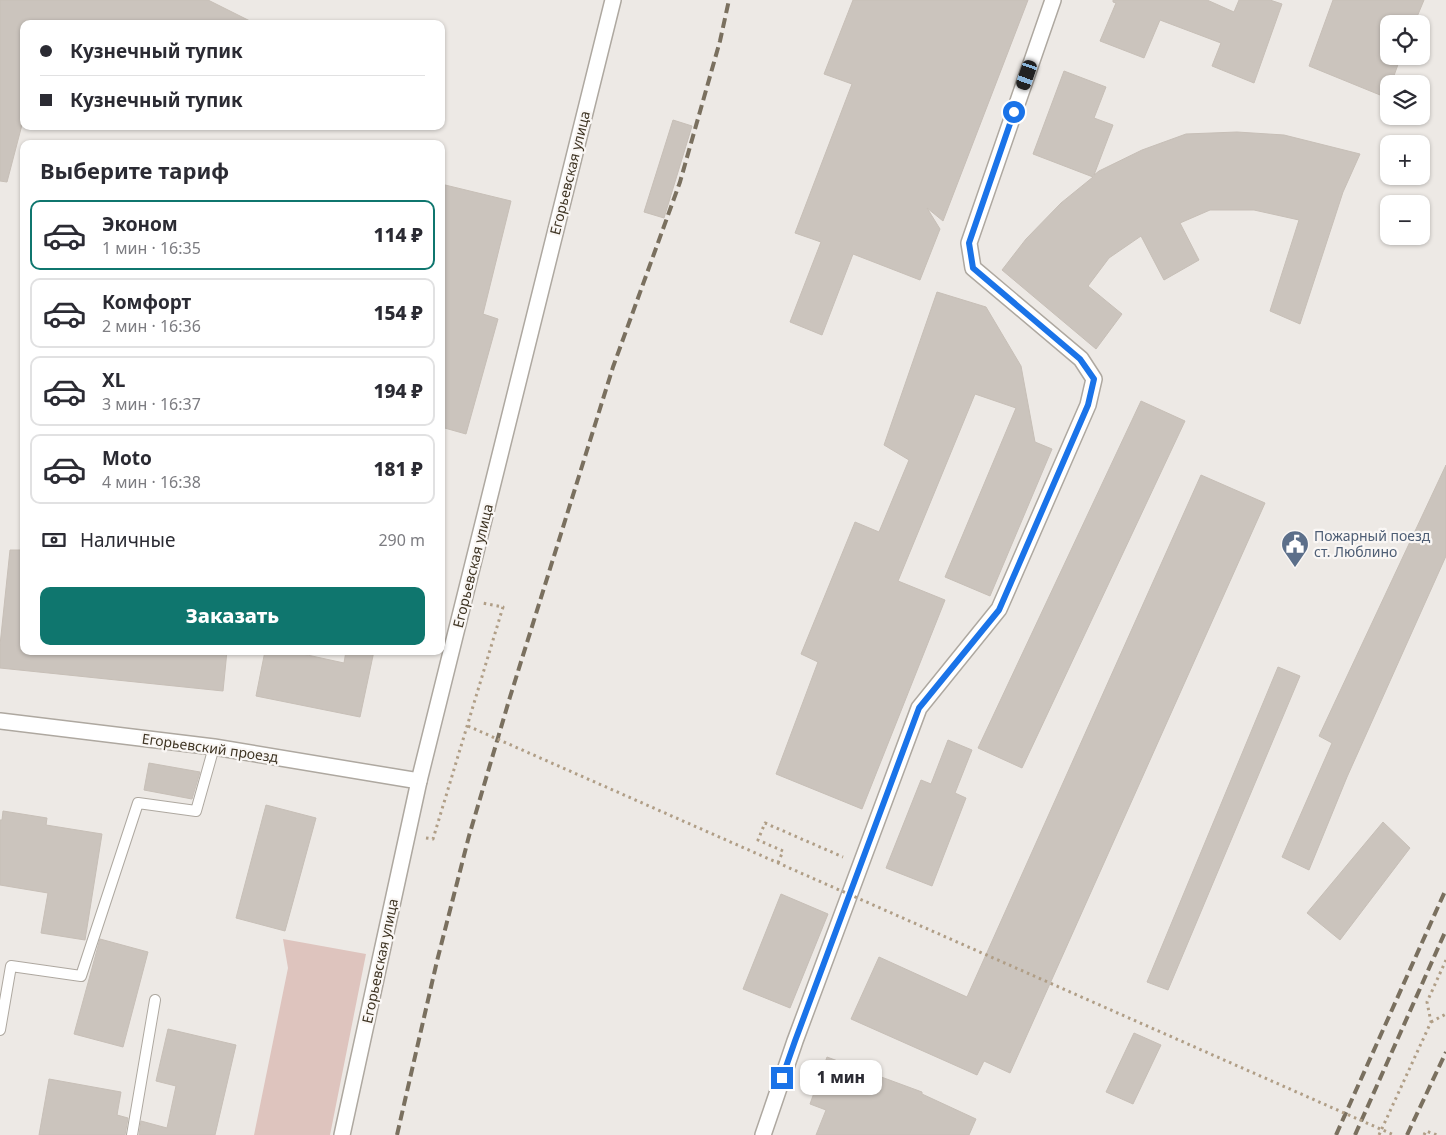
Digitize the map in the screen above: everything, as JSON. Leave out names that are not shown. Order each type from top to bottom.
[{"type":"street","name":"Егорьевская улица","points":[[342,1135],[419,781],[613,0]]},
{"type":"street","points":[[763,1135],[795,1041],[919,708],[999,610],[1088,405],[1094,379],[1080,359],[973,268],[969,243],[1053,0]]},
{"type":"street","name":"Егорьевский проезд","points":[[0,721],[214,747],[419,781]]},
{"type":"lane","points":[[0,1030],[11,966],[81,976],[138,803],[196,811],[214,747]]},
{"type":"lane","points":[[132,1135],[155,1000]]},
{"type":"path","points":[[433,839],[503,607]]},
{"type":"path","points":[[468,726],[1394,1135]]},
{"type":"path","points":[[778,863],[783,851],[758,840],[765,823],[848,860]]},
{"type":"path","points":[[1431,1022],[1427,1002],[1446,960]]},
{"type":"path","points":[[1379,1135],[1431,1022],[1446,1014]]},
{"type":"path","points":[[1424,1135],[1426,1130],[1437,1135]]},
{"type":"shaded area","points":[[283,939],[366,954],[330,1135],[254,1135],[288,968]]},
{"type":"building","points":[[0,0],[208,0],[248,20],[20,20],[21,130],[7,182],[0,181]]},
{"type":"building","points":[[853,0],[1028,0],[943,221],[927,208],[940,229],[920,280],[853,254],[822,335],[790,322],[821,242],[795,233],[852,84],[824,74]]},
{"type":"building","points":[[1113,0],[1207,0],[1234,12],[1239,0],[1270,0],[1282,4],[1254,83],[1212,66],[1221,43],[1160,20],[1144,58],[1100,41],[1116,3]]},
{"type":"building","points":[[1333,0],[1424,0],[1418,15],[1380,15],[1380,65],[1398,65],[1394,75],[1380,75],[1380,95],[1309,66]]},
{"type":"building","points":[[1064,71],[1106,87],[1094,118],[1113,125],[1094,175],[1142,150],[1186,134],[1237,132],[1284,135],[1360,154],[1343,192],[1300,324],[1270,311],[1299,220],[1254,210],[1210,210],[1180,223],[1199,260],[1164,280],[1141,236],[1109,258],[1088,286],[1122,314],[1096,349],[1002,270],[1026,239],[1061,203],[1093,177],[1033,154]]},
{"type":"building","points":[[673,120],[692,126],[664,218],[644,212]]},
{"type":"building","points":[[445,185],[511,201],[483,314],[498,319],[466,434],[445,428]]},
{"type":"building","points":[[937,292],[986,307],[1021,366],[1035,442],[1052,449],[990,596],[945,577],[1016,408],[975,394],[898,581],[945,600],[862,809],[776,774],[818,662],[801,654],[855,522],[879,532],[909,460],[884,445]]},
{"type":"building","points":[[1141,401],[1185,421],[1022,768],[978,748]]},
{"type":"building","points":[[1446,465],[1446,556],[1347,777],[1309,870],[1282,857],[1332,743],[1319,736]]},
{"type":"building","points":[[1201,475],[1265,503],[1010,1073],[984,1061],[977,1075],[851,1019],[879,957],[967,997]]},
{"type":"building","points":[[10,550],[20,550],[20,655],[227,655],[223,691],[0,668],[0,645]]},
{"type":"building","points":[[264,655],[307,655],[344,663],[345,655],[373,655],[360,717],[256,696]]},
{"type":"building","points":[[1278,667],[1300,676],[1168,990],[1147,982]]},
{"type":"building","points":[[948,740],[972,750],[955,793],[966,798],[932,886],[886,868],[921,780],[931,784]]},
{"type":"building","points":[[149,763],[200,772],[192,799],[144,790]]},
{"type":"building","points":[[266,805],[316,818],[285,931],[236,918]]},
{"type":"building","points":[[3,811],[47,818],[46,825],[102,834],[85,940],[41,933],[48,893],[0,885],[0,820],[2,820]]},
{"type":"building","points":[[1383,822],[1410,848],[1340,940],[1307,913]]},
{"type":"building","points":[[781,894],[828,914],[790,1008],[743,989]]},
{"type":"building","points":[[100,939],[148,952],[123,1047],[74,1034]]},
{"type":"building","points":[[168,1029],[236,1045],[215,1135],[139,1135],[141,1121],[167,1128],[176,1086],[156,1081]]},
{"type":"building","points":[[1134,1033],[1161,1045],[1133,1104],[1106,1092]]},
{"type":"building","points":[[827,1057],[922,1092],[922,1094],[976,1119],[969,1135],[816,1135],[826,1110],[810,1104]]},
{"type":"building","points":[[49,1079],[121,1092],[117,1115],[128,1118],[125,1135],[39,1135]]},
{"type":"railway","points":[[397,1135],[437,961],[469,836],[510,697],[613,367],[680,182],[720,41],[729,0]]},
{"type":"railway","points":[[1336,1135],[1446,889]]},
{"type":"railway","points":[[1355,1135],[1446,930]]},
{"type":"railway","points":[[1407,1135],[1446,1052]]},
{"type":"place","name":"Пожарный поезд ст. Люблино","points":[[1295,568]]},
{"type":"route","points":[[782,1078],[919,708],[999,610],[1088,405],[1094,379],[1080,359],[994,288],[973,268],[969,243],[1014,112]]}]
